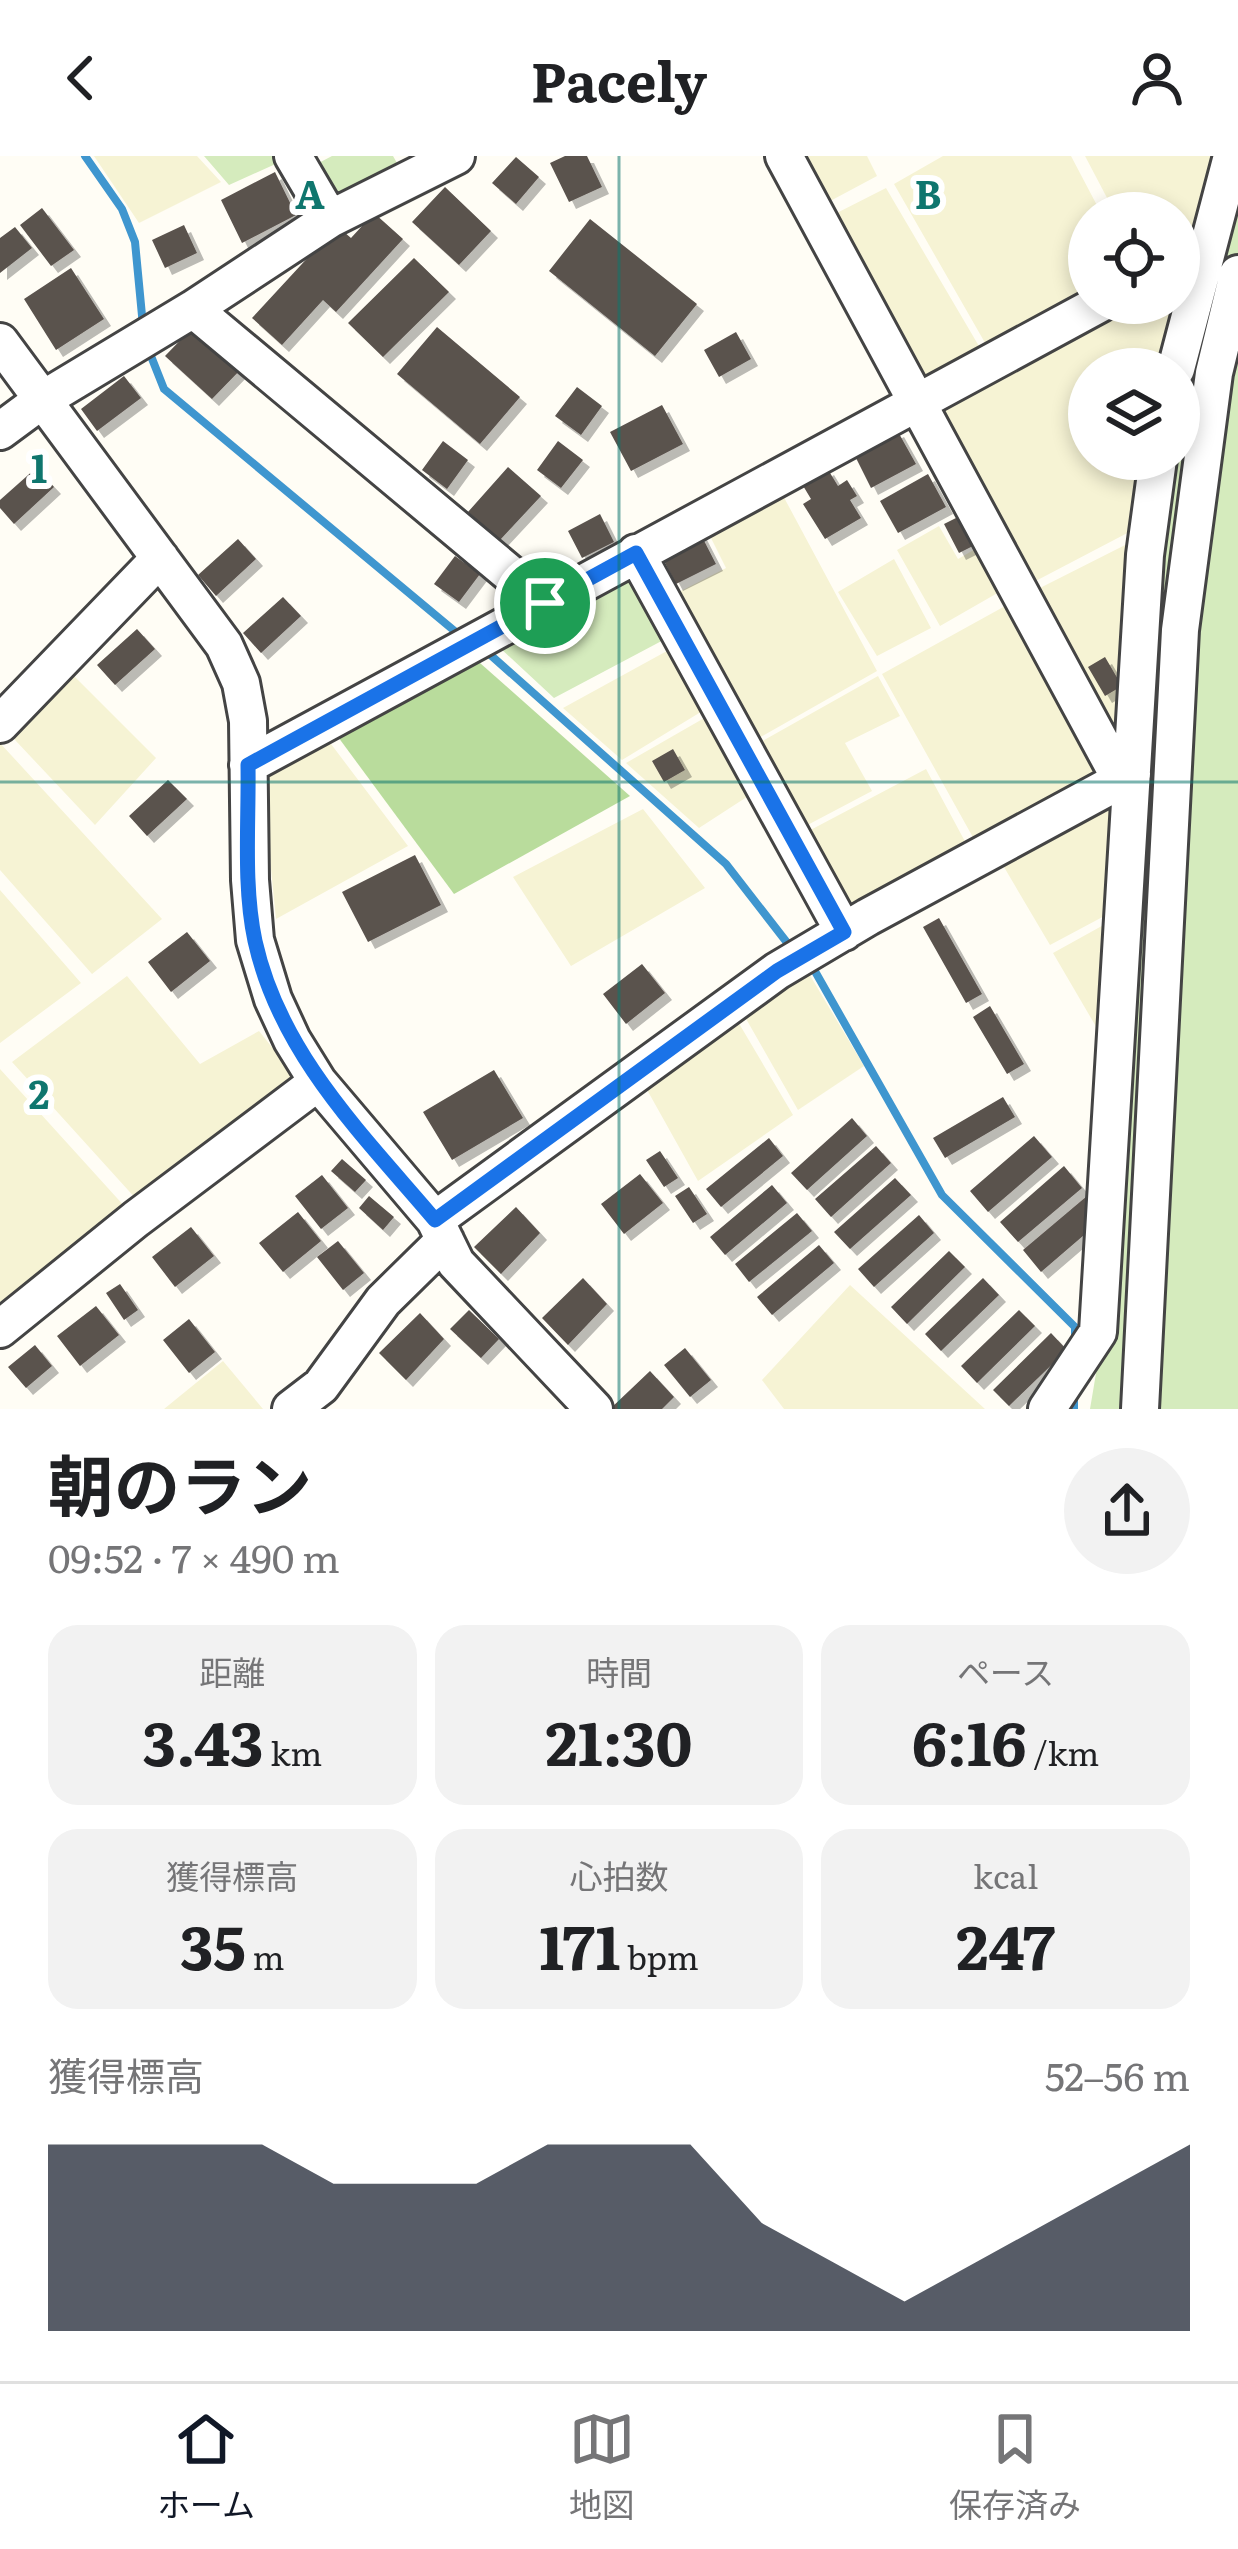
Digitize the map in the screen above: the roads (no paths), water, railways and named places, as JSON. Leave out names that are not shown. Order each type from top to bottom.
[{"type":"street","points":[[293,156],[331,219]]},
{"type":"street","points":[[0,431],[331,219],[456,156]]},
{"type":"street","points":[[784,156],[1127,777]]},
{"type":"street","points":[[1200,235],[1232,156]]},
{"type":"street","points":[[1140,1409],[1180,630],[1214,373],[1238,274]]},
{"type":"street","points":[[193,309],[545,603]]},
{"type":"street","points":[[248,765],[1068,320]]},
{"type":"street","points":[[0,342],[224,645],[242,683],[255,940],[273,998],[318,1082],[440,1230],[456,1263],[579,1404]]},
{"type":"street","points":[[1047,1409],[1098,1332],[1127,777],[1154,480]]},
{"type":"street","points":[[636,553],[844,932]]},
{"type":"street","points":[[0,724],[160,558]]},
{"type":"street","points":[[291,1409],[321,1386],[440,1230],[777,971],[1127,777]]},
{"type":"street","points":[[0,1329],[318,1082]]},
{"type":"waterway","points":[[85,156],[122,209],[135,242],[143,326]]},
{"type":"waterway","points":[[147,346],[164,389],[463,638]]},
{"type":"waterway","points":[[486,651],[726,864],[792,949]]},
{"type":"waterway","points":[[812,966],[942,1195],[1075,1327],[1075,1341]]},
{"type":"waterway","points":[[1074,1392],[1074,1409]]}]
